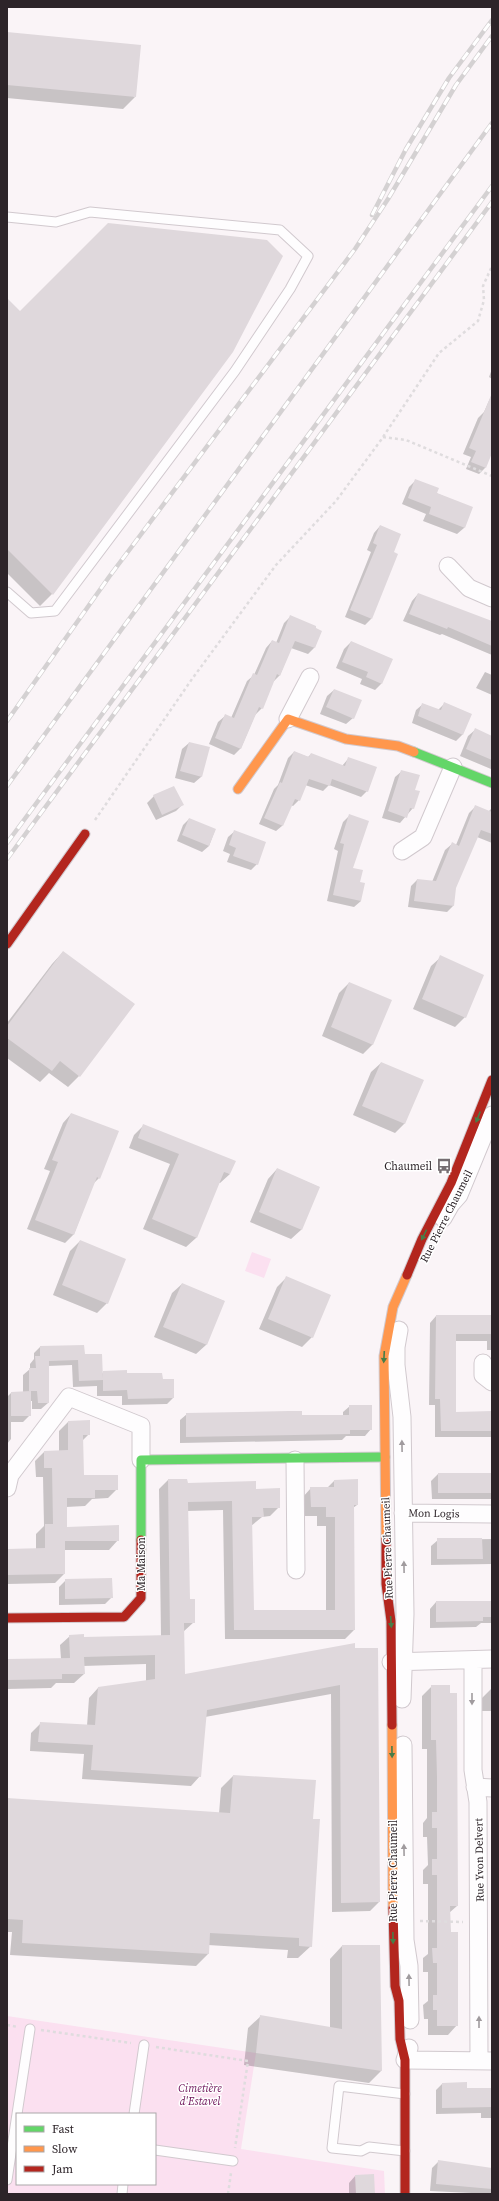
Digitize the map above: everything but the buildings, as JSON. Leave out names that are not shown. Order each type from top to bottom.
[{"type":"street","points":[[448,566],[469,588],[492,598]]},
{"type":"street","points":[[238,789],[288,719],[310,677]]},
{"type":"street","points":[[288,719],[346,739],[398,746],[492,784]]},
{"type":"street","points":[[402,851],[423,837],[453,767]]},
{"type":"street","points":[[7,944],[85,834]]},
{"type":"street","name":"Rue Pierre Chaumeil","points":[[405,2060],[410,2044],[409,1966],[405,1920],[397,1662],[386,1584],[384,1356],[389,1322],[422,1239],[451,1183],[492,1080]]},
{"type":"street","name":"Rue Pierre Chaumeil","points":[[405,2194],[405,2060],[400,2039],[399,2001],[395,1986],[393,1940],[397,1662],[405,1614],[402,1417],[396,1353],[403,1309],[430,1243],[451,1204],[459,1195],[492,1115]]},
{"type":"street","points":[[483,1363],[483,1375],[492,1382]]},
{"type":"street","name":"Ma Maison","points":[[7,1488],[10,1475],[69,1397],[140,1426],[141,1598],[124,1617],[7,1618]]},
{"type":"street","points":[[141,1460],[295,1460],[384,1457],[402,1475]]},
{"type":"street","points":[[295,1460],[296,1570]]},
{"type":"street","name":"Mon Logis","points":[[385,1534],[403,1513],[492,1514]]},
{"type":"street","points":[[397,1662],[492,1659]]},
{"type":"street","name":"Rue Yvon Delvert","points":[[473,1660],[473,1770],[478,1802],[480,1922],[485,1972],[485,2061]]},
{"type":"street","points":[[475,1787],[492,1788]]},
{"type":"street","points":[[405,2060],[485,2061]]},
{"type":"lane","points":[[7,217],[56,222],[90,212],[280,230],[308,256],[290,289],[235,371],[55,611],[31,613],[7,592]]},
{"type":"lane","points":[[17,2113],[30,2028]]},
{"type":"lane","points":[[134,2113],[144,2045]]},
{"type":"lane","points":[[405,2094],[339,2086],[332,2148],[361,2151],[369,2147],[405,2151]]},
{"type":"lane","points":[[7,2180],[13,2129],[16,2118]]},
{"type":"lane","points":[[156,2150],[232,2162]]},
{"type":"path","points":[[85,834],[192,679],[276,565],[336,501],[383,437],[439,353],[478,321],[484,300],[482,286],[492,266]]},
{"type":"path","points":[[383,437],[406,440],[492,476]]},
{"type":"path","points":[[405,1920],[438,1923],[480,1922]]},
{"type":"path","points":[[7,2025],[248,2061],[228,2194]]},
{"type":"green space","points":[[252,1252],[271,1259],[264,1278],[245,1271]]},
{"type":"green space","name":"Cimetière d'Estavel","points":[[7,2016],[256,2053],[241,2149],[384,2171],[385,2194],[7,2194]]},
{"type":"railway","points":[[372,215],[406,149],[449,78],[492,20]]},
{"type":"railway","points":[[7,721],[109,577],[355,249],[388,199],[456,85],[492,36]]},
{"type":"railway","points":[[7,786],[492,123]]},
{"type":"railway","points":[[7,843],[492,186]]},
{"type":"railway","points":[[7,859],[492,202]]},
{"type":"traffic: fast","points":[[414,752],[492,783]]},
{"type":"traffic: fast","points":[[141,1540],[141,1460],[385,1457]]},
{"type":"traffic: slow","points":[[238,789],[288,719],[346,739],[398,746],[414,752]]},
{"type":"traffic: slow","points":[[386,1539],[384,1356],[393,1307],[407,1275]]},
{"type":"traffic: slow","points":[[392,1725],[393,1908]]},
{"type":"traffic: jam","points":[[7,944],[85,834]]},
{"type":"traffic: jam","points":[[407,1275],[422,1239],[451,1183],[492,1080]]},
{"type":"traffic: jam","points":[[386,1539],[386,1584],[391,1621],[392,1725]]},
{"type":"traffic: jam","points":[[7,1618],[124,1617],[141,1598],[141,1540]]},
{"type":"traffic: jam","points":[[393,1908],[395,1986],[399,2001],[400,2039],[405,2060],[405,2194]]},
{"type":"place","name":"Chaumeil","points":[[444,1166]]}]
